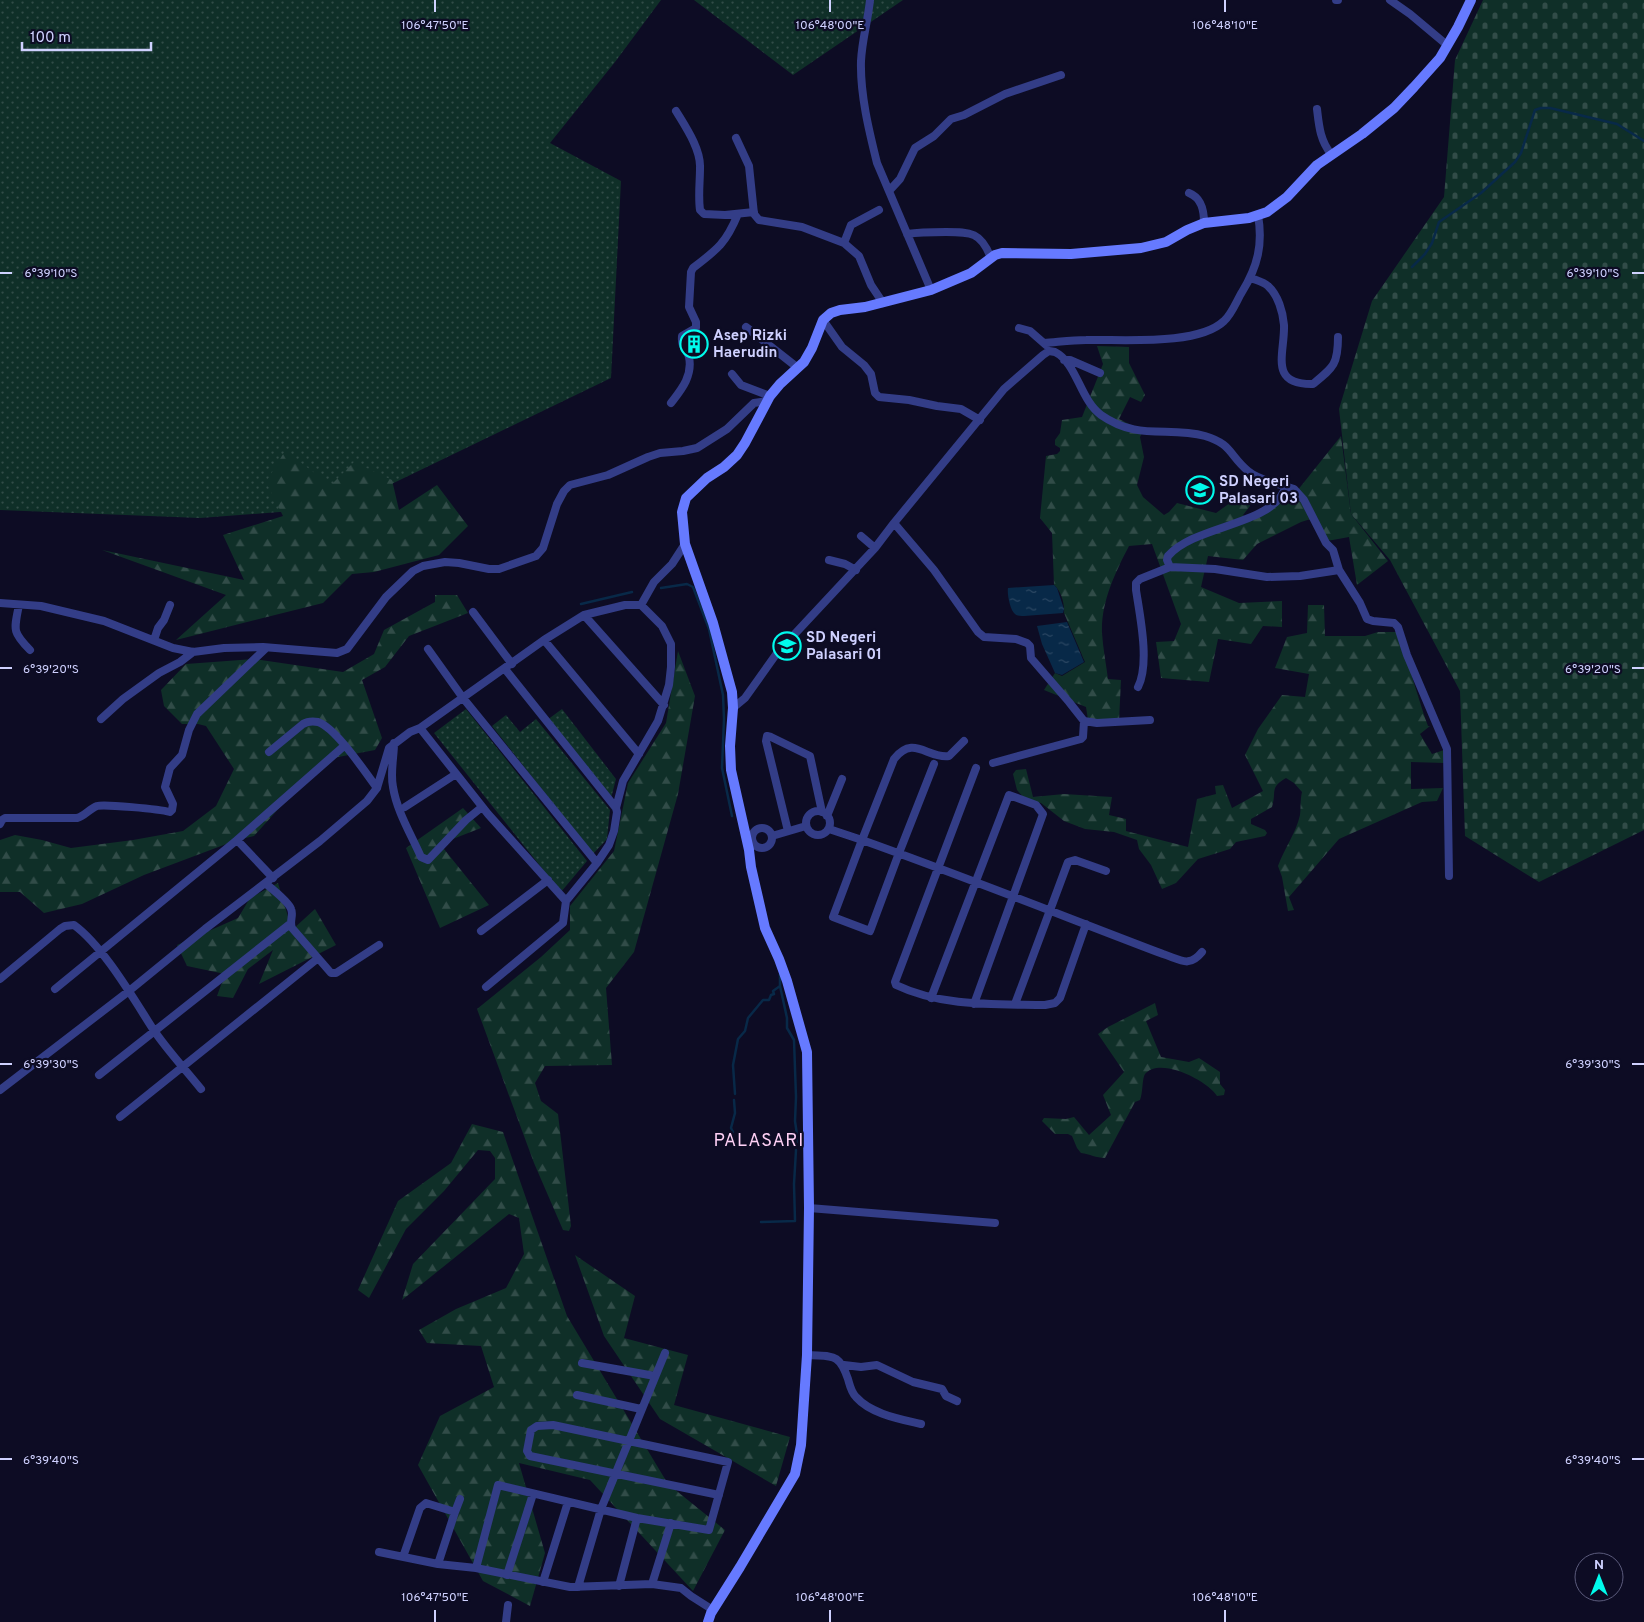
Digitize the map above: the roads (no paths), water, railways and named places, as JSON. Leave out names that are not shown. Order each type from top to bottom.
[{"type":"main road","points":[[708,1622],[713,1610],[795,1474],[802,1445],[807,1355],[809,1208],[807,1052],[787,981],[765,928],[750,868],[749,840],[731,770],[732,692],[713,623],[686,544],[682,512],[686,498],[737,454],[745,443],[768,398],[804,362],[812,348],[823,320],[831,314],[840,310],[883,303],[931,290],[971,273],[991,258],[1002,253],[1071,254],[1141,248],[1166,242],[1204,223],[1249,218],[1267,212],[1287,198],[1304,178],[1331,154],[1362,134],[1394,108],[1431,70],[1471,0]]},
{"type":"street","points":[[870,0],[861,62],[862,94],[877,163],[931,290]]},
{"type":"street","points":[[1390,0],[1447,45]]},
{"type":"street","points":[[889,191],[900,178],[915,148],[934,136],[951,119],[964,115],[1006,94],[1061,75]]},
{"type":"street","points":[[1317,109],[1321,137],[1331,154]]},
{"type":"street","points":[[676,111],[688,130],[698,153],[700,166],[698,178],[700,210],[704,214],[725,215],[754,212]]},
{"type":"street","points":[[736,138],[749,166],[754,212],[759,220],[802,228],[844,243],[859,256],[871,285],[883,303]]},
{"type":"street","points":[[1190,193],[1195,195],[1200,201],[1203,208],[1204,223]]},
{"type":"street","points":[[844,243],[851,225],[879,210]]},
{"type":"street","points":[[671,403],[687,382],[689,357],[681,344],[682,336],[696,328],[696,322],[689,307],[691,272],[720,247],[732,229],[738,214]]},
{"type":"street","points":[[1044,343],[1163,338],[1207,332],[1225,321],[1251,278],[1257,261],[1261,236],[1258,215]]},
{"type":"street","points":[[907,234],[930,232],[971,233],[983,242],[991,258]]},
{"type":"street","points":[[1251,278],[1267,284],[1277,298],[1284,325],[1281,366],[1284,374],[1295,382],[1313,384],[1330,370],[1338,356],[1338,337]]},
{"type":"street","points":[[823,320],[842,347],[864,364],[871,374],[875,393],[879,397],[962,409],[980,420]]},
{"type":"street","points":[[746,327],[798,368]]},
{"type":"street","points":[[1019,328],[1030,331],[1044,343],[1050,352]]},
{"type":"street","points":[[733,708],[745,698],[777,653],[875,548],[1004,389],[1043,355],[1050,352],[1058,353],[1092,408],[1108,419],[1138,432],[1196,434],[1220,441],[1248,471],[1294,489],[1304,500],[1326,543],[1335,553],[1338,570],[1360,603],[1367,619],[1391,622],[1398,628],[1404,647],[1447,749],[1449,876]]},
{"type":"street","points":[[1064,360],[1070,360],[1100,373]]},
{"type":"street","points":[[732,374],[741,385],[768,398]]},
{"type":"street","points":[[0,603],[41,606],[104,621],[173,648],[193,652],[224,648],[296,649],[327,654],[344,651],[353,642],[386,597],[413,571],[423,566],[445,562],[499,569],[536,556],[543,548],[557,504],[564,491],[570,485],[608,475],[660,453],[697,448],[727,429],[754,403],[768,398]]},
{"type":"street","points":[[1170,567],[1167,560],[1172,552],[1197,536],[1256,516],[1273,505],[1286,486]]},
{"type":"street","points":[[894,523],[934,570],[978,632],[984,638],[1016,639],[1027,643],[1030,646],[1031,658],[1084,721],[1083,737],[1081,739],[993,763]]},
{"type":"street","points":[[861,536],[875,548]]},
{"type":"street","points":[[641,605],[654,582],[672,564],[686,544]]},
{"type":"street","points":[[829,560],[846,564],[856,570]]},
{"type":"street","points":[[1138,687],[1143,678],[1144,662],[1136,590],[1136,583],[1140,579],[1170,567],[1228,570],[1259,576],[1300,576],[1338,570]]},
{"type":"street","points":[[154,640],[170,604]]},
{"type":"street","points":[[19,605],[15,628],[16,636],[30,650]]},
{"type":"street","points":[[0,1090],[273,878],[367,801],[377,788],[388,752],[394,743],[410,732],[420,728],[544,640],[584,615],[625,605],[641,605],[662,626],[670,644],[671,667],[669,684],[658,721],[623,781],[609,845],[566,900],[563,923],[486,987]]},
{"type":"street","points":[[473,612],[512,664]]},
{"type":"street","points":[[584,615],[664,705]]},
{"type":"street","points":[[544,640],[639,754]]},
{"type":"street","points":[[0,824],[6,818],[77,818],[83,816],[94,807],[106,804],[116,807],[170,812],[173,804],[165,787],[170,768],[182,755],[197,714],[240,675],[266,648]]},
{"type":"street","points":[[428,649],[463,698],[597,862]]},
{"type":"street","points":[[101,719],[123,698],[193,652]]},
{"type":"street","points":[[505,669],[616,808]]},
{"type":"street","points":[[1084,721],[1096,723],[1150,720]]},
{"type":"street","points":[[269,752],[309,721],[318,722],[326,727],[344,746],[377,788]]},
{"type":"street","points":[[420,728],[482,807],[566,900]]},
{"type":"street","points":[[788,831],[766,741],[767,736],[771,736],[810,756],[825,814],[830,821],[828,829],[823,834],[815,835],[808,831],[806,820],[810,813],[818,810],[825,814]]},
{"type":"street","points":[[934,764],[870,931],[833,917],[894,759],[906,749],[916,747],[937,756],[949,756],[964,741]]},
{"type":"street","points":[[394,743],[392,785],[397,807],[421,857],[428,860],[466,820],[482,807]]},
{"type":"street","points":[[55,989],[238,840],[344,746]]},
{"type":"street","points":[[976,768],[937,867],[895,982],[896,985],[931,998],[974,1004],[1045,1005],[1055,1003],[1060,998],[1086,924]]},
{"type":"street","points":[[405,807],[456,774]]},
{"type":"street","points":[[825,814],[842,779]]},
{"type":"street","points":[[931,998],[1009,795],[1036,805],[1043,814],[974,1004]]},
{"type":"street","points":[[772,836],[806,826]]},
{"type":"street","points":[[762,828],[768,830],[772,836],[771,843],[764,848],[757,847],[749,840],[755,830],[762,828]]},
{"type":"street","points":[[828,829],[937,867],[1164,954],[1190,962],[1195,961],[1202,952]]},
{"type":"street","points":[[238,840],[273,878]]},
{"type":"street","points":[[1015,1004],[1068,862],[1076,860],[1106,871]]},
{"type":"street","points":[[481,931],[548,880]]},
{"type":"street","points":[[99,1075],[290,924],[292,912],[290,906],[265,883]]},
{"type":"street","points":[[290,924],[329,972],[335,973],[380,945]]},
{"type":"street","points":[[0,979],[64,926],[74,925],[100,952],[129,991],[154,1031],[201,1089]]},
{"type":"street","points":[[120,1117],[317,959]]},
{"type":"street","points":[[809,1208],[996,1223]]},
{"type":"street","points":[[578,1587],[601,1509],[665,1353]]},
{"type":"street","points":[[807,1355],[835,1358],[844,1365],[861,1367],[877,1365],[912,1382],[942,1389],[946,1396],[957,1401]]},
{"type":"street","points":[[582,1363],[655,1376]]},
{"type":"street","points":[[844,1365],[852,1392],[859,1401],[892,1418],[921,1424]]},
{"type":"street","points":[[577,1395],[641,1408]]},
{"type":"street","points":[[476,1568],[498,1485],[637,1518],[709,1530],[719,1495],[728,1462],[553,1425],[537,1426],[531,1430],[527,1451],[530,1456],[719,1495]]},
{"type":"street","points":[[507,1575],[534,1494]]},
{"type":"street","points":[[438,1564],[460,1498]]},
{"type":"street","points":[[543,1582],[568,1502]]},
{"type":"street","points":[[403,1557],[420,1508],[426,1503],[455,1512]]},
{"type":"street","points":[[619,1586],[637,1518]]},
{"type":"street","points":[[652,1584],[670,1523]]},
{"type":"street","points":[[379,1552],[438,1564],[476,1568],[578,1587],[652,1584],[681,1588],[713,1610]]},
{"type":"street","points":[[506,1622],[508,1605]]},
{"type":"water","points":[[1054,585],[1057,588],[1064,609],[1063,613],[1023,616],[1013,612],[1009,602],[1008,588]]},
{"type":"water","points":[[1067,622],[1084,662],[1062,675],[1055,673],[1042,644],[1037,626]]},
{"type":"waterway","points":[[1412,267],[1425,254],[1432,243],[1439,222],[1481,193],[1515,162],[1521,153],[1535,110],[1550,108],[1617,124],[1644,141]]},
{"type":"waterway","points":[[661,588],[687,584],[693,587],[709,629],[723,695],[722,768],[732,816]]},
{"type":"waterway","points":[[581,604],[632,592]]},
{"type":"waterway","points":[[780,974],[780,986],[787,1018],[787,1028],[794,1040],[795,1121],[798,1142]]},
{"type":"waterway","points":[[735,1094],[733,1065],[738,1039],[745,1031],[748,1018],[763,1000],[769,1000],[771,995],[774,994],[773,991],[780,986]]},
{"type":"waterway","points":[[733,1132],[731,1128],[735,1113],[734,1100]]},
{"type":"waterway","points":[[761,1222],[795,1221],[794,1184],[796,1150]]},
{"type":"place","name":"Asep Rizki Haerudin","points":[[694,344]]},
{"type":"place","name":"SD Negeri Palasari 03","points":[[1200,490]]},
{"type":"place","name":"SD Negeri Palasari 01","points":[[787,646]]},
{"type":"district","name":"PALASARI","points":[[759,1140]]}]
